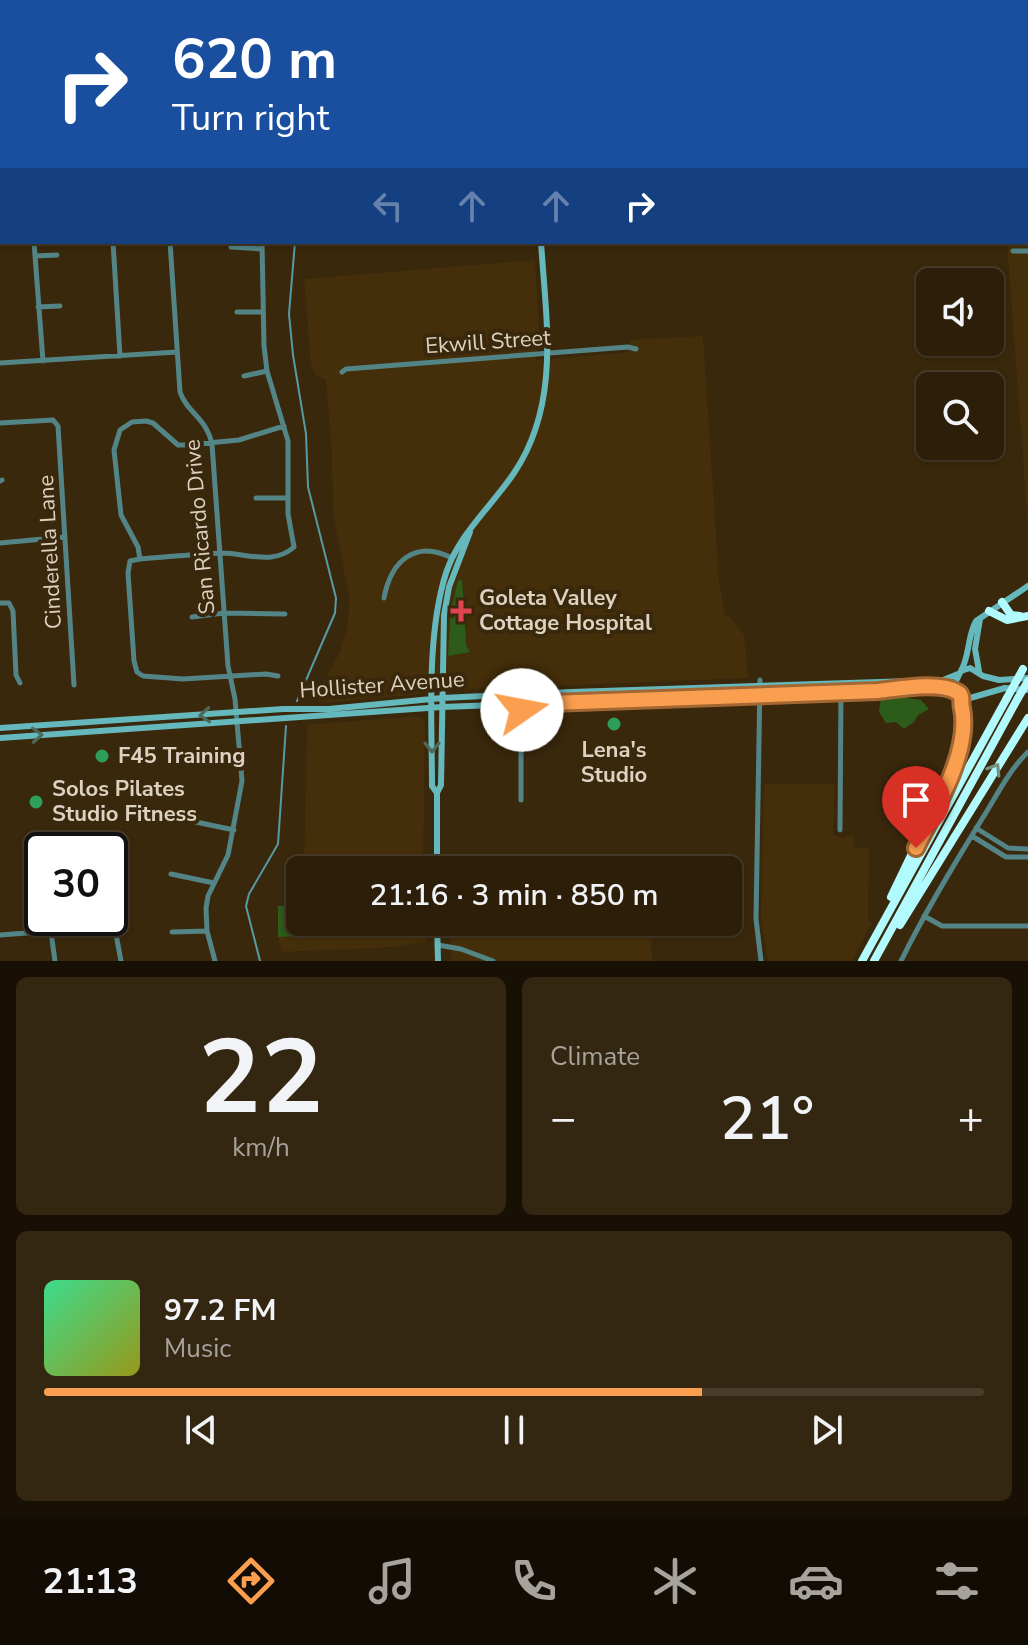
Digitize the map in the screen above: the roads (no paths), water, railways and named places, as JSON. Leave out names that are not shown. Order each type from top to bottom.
[{"type":"highway","points":[[1002,602],[1011,615],[1028,614]]},
{"type":"highway","points":[[989,611],[1007,620],[1028,614]]},
{"type":"highway","points":[[862,961],[1028,660]]},
{"type":"highway","points":[[876,958],[1028,679]]},
{"type":"highway","points":[[878,932],[886,907],[955,764],[964,729],[960,694]]},
{"type":"highway","points":[[876,958],[928,881],[1028,718]]},
{"type":"main road","points":[[437,856],[445,603],[470,532],[515,471],[531,441],[545,398],[548,353],[541,244]]},
{"type":"main road","points":[[437,793],[432,786],[435,626],[443,584],[452,558],[463,537],[470,532]]},
{"type":"main road","points":[[1028,586],[976,621],[971,629],[968,659],[955,683],[960,694],[970,698],[1005,688],[1028,690]]},
{"type":"main road","points":[[979,695],[984,686],[975,649],[980,619]]},
{"type":"main road","points":[[960,673],[970,668],[999,680],[1028,679]]},
{"type":"main road","name":"Hollister Avenue","points":[[0,728],[442,698],[760,683],[943,680],[960,673]]},
{"type":"main road","name":"Hollister Avenue","points":[[0,738],[442,707],[759,696],[911,687],[936,688],[960,694]]},
{"type":"main road","points":[[438,936],[438,961]]},
{"type":"street","points":[[34,244],[43,361]]},
{"type":"street","points":[[113,244],[120,356]]},
{"type":"street","name":"San Ricardo Drive","points":[[170,244],[182,399],[204,422],[212,444],[224,613],[242,781],[228,855],[206,908],[207,931]]},
{"type":"street","points":[[231,247],[262,245],[267,371],[284,426],[289,456],[287,498],[295,542],[293,550],[263,558],[220,553],[130,561],[128,573],[134,661],[140,679],[278,676]]},
{"type":"street","points":[[1013,251],[1028,251]]},
{"type":"street","points":[[35,256],[57,255]]},
{"type":"street","points":[[38,307],[60,306]]},
{"type":"street","points":[[237,312],[263,312]]},
{"type":"street","name":"Ekwill Street","points":[[342,372],[346,369],[548,353],[636,349]]},
{"type":"street","points":[[0,363],[177,352]]},
{"type":"street","points":[[244,376],[267,371]]},
{"type":"street","name":"Cinderella Lane","points":[[0,423],[53,420],[58,426],[74,685]]},
{"type":"street","points":[[140,559],[138,547],[121,515],[114,450],[120,430],[132,422],[146,421],[153,423],[178,445],[239,440],[284,426]]},
{"type":"street","points":[[256,498],[287,498]]},
{"type":"street","points":[[0,543],[65,537]]},
{"type":"street","points":[[384,598],[390,575],[397,564],[408,556],[431,551],[452,558]]},
{"type":"street","points":[[0,603],[9,603],[13,611],[16,675],[20,683]]},
{"type":"street","points":[[192,617],[224,613],[285,614]]},
{"type":"street","points":[[760,683],[756,919],[761,961]]},
{"type":"street","points":[[840,830],[841,683]]},
{"type":"street","points":[[521,695],[521,800]]},
{"type":"street","points":[[901,961],[976,828],[1028,752]]},
{"type":"street","points":[[166,819],[172,817],[234,830]]},
{"type":"street","points":[[976,828],[1008,848],[1028,849]]},
{"type":"street","points":[[972,836],[1006,857],[1028,857]]},
{"type":"street","points":[[171,874],[214,883]]},
{"type":"street","points":[[924,916],[942,926],[1028,926]]},
{"type":"street","points":[[172,932],[207,931],[215,961]]},
{"type":"street","points":[[0,935],[24,934]]},
{"type":"street","points":[[52,936],[55,961]]},
{"type":"street","points":[[116,936],[121,961]]},
{"type":"street","points":[[438,945],[461,949],[493,961]]},
{"type":"waterway","points":[[295,244],[289,314],[306,434],[308,487],[336,598],[335,613],[297,701]]},
{"type":"waterway","points":[[260,961],[246,906],[249,894],[278,844],[286,726]]},
{"type":"place","name":"Goleta Valley Cottage Hospital","points":[[461,611]]},
{"type":"place","name":"Lena's Studio","points":[[614,724]]},
{"type":"place","name":"F45 Training","points":[[102,756]]},
{"type":"place","name":"Solos Pilates Studio Fitness","points":[[36,802]]}]
